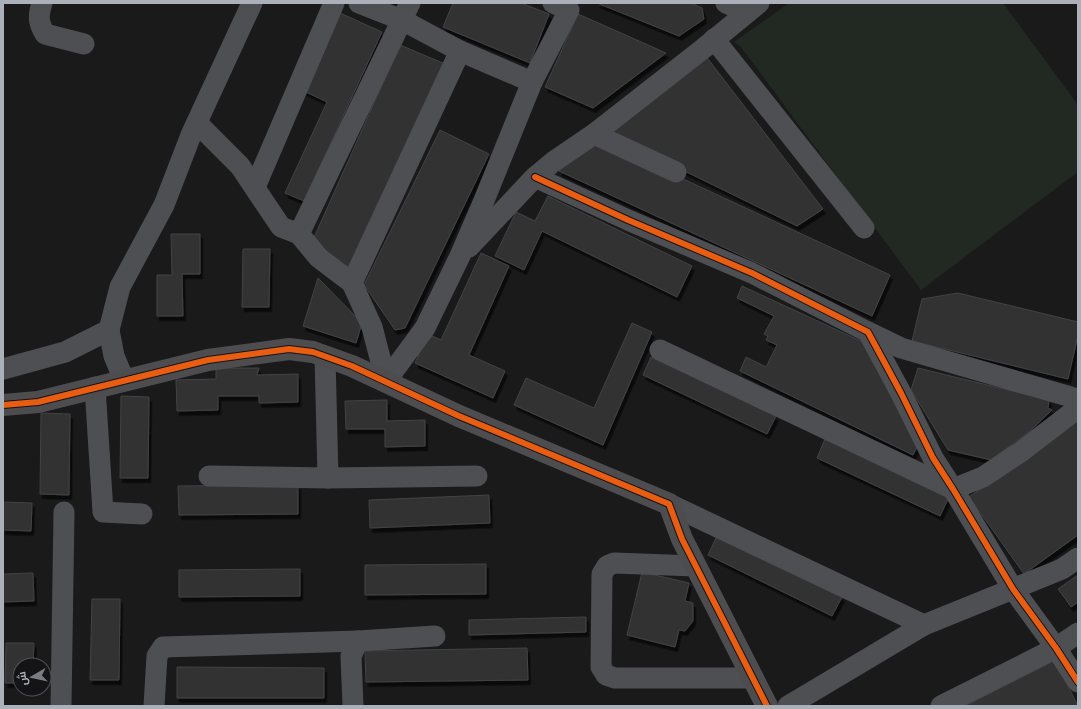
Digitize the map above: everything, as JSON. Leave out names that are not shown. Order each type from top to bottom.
[{"type":"street","points":[[42,3],[39,15],[40,25],[45,34],[84,44]]},
{"type":"street","points":[[124,380],[114,356],[108,330],[120,287],[164,205],[197,123],[252,3]]},
{"type":"street","points":[[254,187],[334,3]]},
{"type":"street","points":[[359,3],[406,12],[460,51],[532,82]]},
{"type":"street","points":[[386,381],[425,328],[460,256],[532,82],[569,10],[553,3]]},
{"type":"street","points":[[726,3],[753,8]]},
{"type":"street","points":[[460,256],[535,177],[553,162],[594,134],[753,8]]},
{"type":"street","points":[[299,234],[406,12]]},
{"type":"street","points":[[714,39],[864,228]]},
{"type":"street","points":[[352,283],[460,51]]},
{"type":"street","points":[[197,123],[240,166],[281,227],[299,234],[319,258],[352,283],[372,327],[386,381]]},
{"type":"street","points":[[594,134],[676,172]]},
{"type":"street","points":[[535,177],[628,220],[752,273],[901,348],[1078,399]]},
{"type":"street","points":[[3,369],[65,352],[108,330]]},
{"type":"street","points":[[868,332],[901,393],[933,458],[1013,589],[1056,648],[1078,682]]},
{"type":"street","points":[[3,405],[38,402],[208,360],[289,349],[313,352],[352,366],[459,416],[669,504],[924,625]]},
{"type":"street","points":[[660,350],[953,489],[983,477],[1022,451],[1078,408]]},
{"type":"street","points":[[325,356],[328,478]]},
{"type":"street","points":[[95,388],[103,512],[142,514]]},
{"type":"street","points":[[209,476],[328,478],[477,476]]},
{"type":"street","points":[[669,504],[682,539],[695,566],[767,706]]},
{"type":"street","points":[[61,706],[64,512]]},
{"type":"street","points":[[788,706],[924,625],[1062,569],[1078,558]]},
{"type":"street","points":[[695,566],[614,562],[607,566],[602,574],[601,667],[606,675],[615,678],[753,678]]},
{"type":"street","points":[[941,706],[1056,648],[1078,632]]},
{"type":"street","points":[[154,706],[157,656],[164,647],[358,641],[435,636]]},
{"type":"street","points":[[353,706],[351,656],[358,641]]},
{"type":"shaded area","points":[[789,3],[1003,3],[1078,105],[1078,172],[921,290],[741,47],[734,42]]},
{"type":"building","points":[[453,3],[521,3],[549,14],[530,63],[443,27]]},
{"type":"building","points":[[597,3],[691,3],[702,8],[704,19],[679,36]]},
{"type":"building","points":[[340,13],[382,32],[304,201],[285,193],[327,102],[304,91]]},
{"type":"building","points":[[578,14],[666,53],[593,108],[545,87]]},
{"type":"building","points":[[400,45],[445,64],[349,271],[312,242]]},
{"type":"building","points":[[705,55],[823,209],[797,226],[615,137],[608,127]]},
{"type":"building","points":[[440,130],[489,154],[405,328],[395,330],[364,285]]},
{"type":"building","points":[[597,139],[890,275],[872,316],[559,171]]},
{"type":"building","points":[[548,196],[692,266],[677,297],[542,231],[524,270],[495,256],[516,212],[535,221]]},
{"type":"building","points":[[171,234],[200,234],[200,274],[182,274],[183,316],[157,316],[157,275],[172,275]]},
{"type":"building","points":[[243,249],[270,249],[269,307],[242,307]]},
{"type":"building","points":[[481,253],[509,266],[469,355],[505,371],[493,398],[415,363],[428,334],[441,340]]},
{"type":"building","points":[[318,278],[362,323],[356,343],[303,326]]},
{"type":"building","points":[[742,286],[863,342],[917,447],[913,455],[740,371],[746,357],[766,367],[777,345],[766,340],[768,336],[764,334],[774,316],[737,298]]},
{"type":"building","points":[[958,293],[1078,322],[1078,335],[1068,379],[912,341],[922,299]]},
{"type":"building","points":[[632,323],[652,332],[603,445],[514,405],[526,378],[594,408]]},
{"type":"building","points":[[651,357],[776,416],[767,434],[643,375]]},
{"type":"building","points":[[216,368],[259,368],[257,375],[298,374],[298,402],[259,403],[259,396],[218,396],[218,410],[177,411],[176,380],[216,379]]},
{"type":"building","points":[[918,368],[1049,400],[1048,408],[1052,410],[1030,431],[991,460],[948,450],[911,390]]},
{"type":"building","points":[[121,396],[149,397],[148,478],[120,478]]},
{"type":"building","points":[[387,400],[387,421],[425,420],[425,446],[385,447],[385,429],[346,429],[345,401]]},
{"type":"building","points":[[41,413],[70,414],[69,495],[40,494]]},
{"type":"building","points":[[1078,419],[1078,535],[1024,574],[969,497]]},
{"type":"building","points":[[825,439],[949,497],[940,516],[817,458]]},
{"type":"building","points":[[298,485],[298,514],[179,515],[178,486]]},
{"type":"building","points":[[489,495],[490,523],[370,528],[369,500]]},
{"type":"building","points":[[3,502],[32,503],[31,531],[3,530]]},
{"type":"building","points":[[717,536],[842,597],[832,616],[708,555]]},
{"type":"building","points":[[486,564],[486,594],[365,595],[365,565]]},
{"type":"building","points":[[300,569],[300,596],[179,597],[179,570]]},
{"type":"building","points":[[642,572],[689,583],[685,601],[693,603],[693,621],[685,631],[679,630],[675,647],[627,635]]},
{"type":"building","points":[[33,573],[34,601],[3,602],[3,574]]},
{"type":"building","points":[[1078,575],[1078,602],[1071,607],[1058,589]]},
{"type":"building","points":[[92,599],[120,599],[119,680],[90,680]]},
{"type":"building","points":[[586,617],[586,632],[469,635],[469,620]]},
{"type":"building","points":[[6,643],[34,643],[33,657],[12,657],[12,683],[5,683]]},
{"type":"building","points":[[527,648],[528,680],[366,682],[365,651]]},
{"type":"building","points":[[1055,660],[1078,706],[965,706]]},
{"type":"building","points":[[177,667],[324,668],[324,698],[177,698]]},
{"type":"cycle path","points":[[535,177],[628,220],[752,273],[868,332],[901,393],[933,458],[1013,589],[1056,648],[1078,682]]},
{"type":"cycle path","points":[[3,405],[38,402],[208,360],[289,349],[313,352],[352,366],[459,416],[669,504],[682,539],[767,706]]}]
